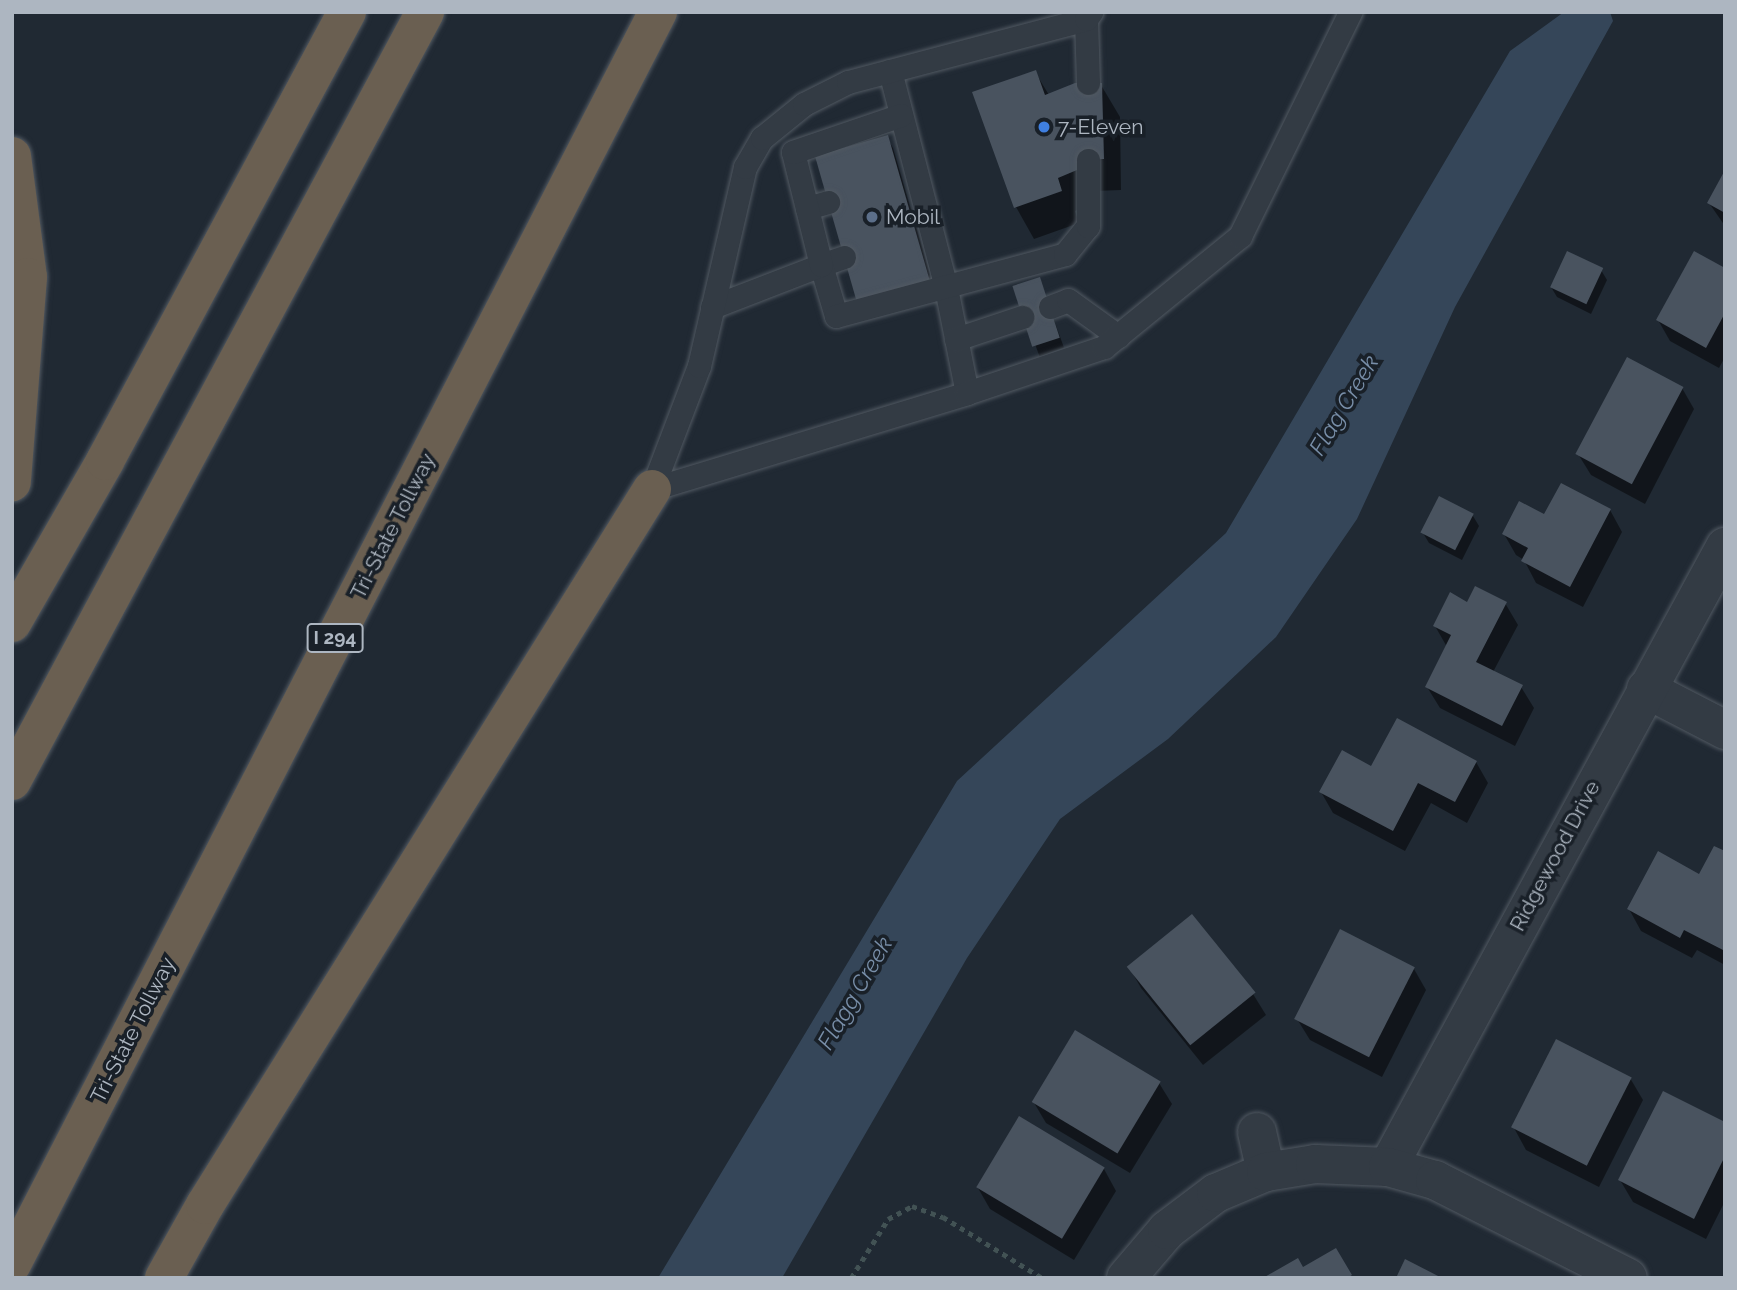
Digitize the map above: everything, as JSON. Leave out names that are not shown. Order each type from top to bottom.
[{"type":"highway","points":[[12,623],[105,461],[347,12]]},
{"type":"highway","points":[[12,781],[425,12]]},
{"type":"highway","name":"Tri-State Tollway","points":[[12,1264],[658,12]]},
{"type":"highway","points":[[12,156],[28,277],[12,482]]},
{"type":"highway","points":[[164,1278],[205,1205],[652,489]]},
{"type":"street","name":"Ridgewood Drive","points":[[1388,1167],[1725,547]]},
{"type":"street","points":[[1646,689],[1725,730]]},
{"type":"street","points":[[1257,1132],[1266,1172]]},
{"type":"street","points":[[1126,1278],[1167,1230],[1216,1194],[1266,1172],[1315,1164],[1388,1167],[1435,1180],[1628,1278]]},
{"type":"lane","points":[[652,489],[967,393],[1104,347],[1240,236],[1350,12]]},
{"type":"lane","points":[[652,489],[699,366],[745,167],[762,138],[791,113],[821,94],[848,82],[1088,15],[1087,83]]},
{"type":"lane","points":[[890,71],[901,115],[909,177],[923,230],[946,288],[967,393]]},
{"type":"lane","points":[[901,115],[793,152],[817,205],[821,265],[836,316],[1065,254],[1088,226],[1088,160]]},
{"type":"lane","points":[[712,307],[844,257]]},
{"type":"lane","points":[[1050,307],[1068,300],[1118,336]]},
{"type":"lane","points":[[956,339],[1022,317]]},
{"type":"path","points":[[851,1278],[888,1219],[912,1206],[943,1217],[1042,1278]]},
{"type":"water","points":[[1564,12],[1610,12],[1613,21],[1455,307],[1357,519],[1276,637],[1168,739],[1060,819],[967,958],[782,1278],[658,1278],[957,781],[1226,533],[1510,51]]},
{"type":"building","name":"7-Eleven","points":[[1036,70],[1045,95],[1075,83],[1102,83],[1104,159],[1077,160],[1077,170],[1058,178],[1062,191],[1014,208],[972,92]]},
{"type":"building","name":"Mobil","points":[[888,135],[930,281],[857,302],[815,156]]},
{"type":"building","points":[[1725,170],[1725,213],[1707,203]]},
{"type":"building","points":[[1567,251],[1603,268],[1586,304],[1550,287]]},
{"type":"building","points":[[1694,251],[1725,268],[1725,313],[1706,348],[1656,320]]},
{"type":"building","points":[[1040,277],[1060,338],[1032,347],[1012,286]]},
{"type":"building","points":[[1627,357],[1684,387],[1632,484],[1575,454]]},
{"type":"building","points":[[1561,483],[1611,509],[1570,587],[1521,561],[1528,548],[1502,534],[1519,501],[1544,514]]},
{"type":"building","points":[[1439,496],[1474,514],[1455,550],[1420,533]]},
{"type":"building","points":[[1475,586],[1507,602],[1476,662],[1523,685],[1502,726],[1425,687],[1451,635],[1433,626],[1450,592],[1467,602]]},
{"type":"building","points":[[1397,718],[1477,761],[1455,802],[1418,783],[1393,831],[1319,792],[1342,750],[1371,766]]},
{"type":"building","points":[[1714,846],[1725,851],[1723,950],[1684,930],[1680,938],[1627,909],[1658,851],[1699,874]]},
{"type":"building","points":[[1192,914],[1256,992],[1190,1045],[1127,967]]},
{"type":"building","points":[[1340,929],[1415,967],[1369,1057],[1294,1019]]},
{"type":"building","points":[[1075,1030],[1161,1082],[1117,1154],[1032,1102]]},
{"type":"building","points":[[1556,1039],[1632,1078],[1587,1166],[1511,1127]]},
{"type":"building","points":[[1663,1091],[1725,1122],[1725,1156],[1694,1219],[1618,1180]]},
{"type":"building","points":[[1019,1116],[1105,1168],[1062,1239],[976,1187]]},
{"type":"building","points":[[1336,1248],[1352,1275],[1347,1278],[1263,1278],[1298,1258],[1303,1267]]},
{"type":"building","points":[[1405,1259],[1442,1278],[1396,1278]]},
{"type":"place","name":"7-Eleven","points":[[1044,127]]},
{"type":"place","name":"Mobil","points":[[872,217]]},
{"type":"water label","name":"Flag Creek","points":[[1344,405]]},
{"type":"water label","name":"Flagg Creek","points":[[855,993]]}]
